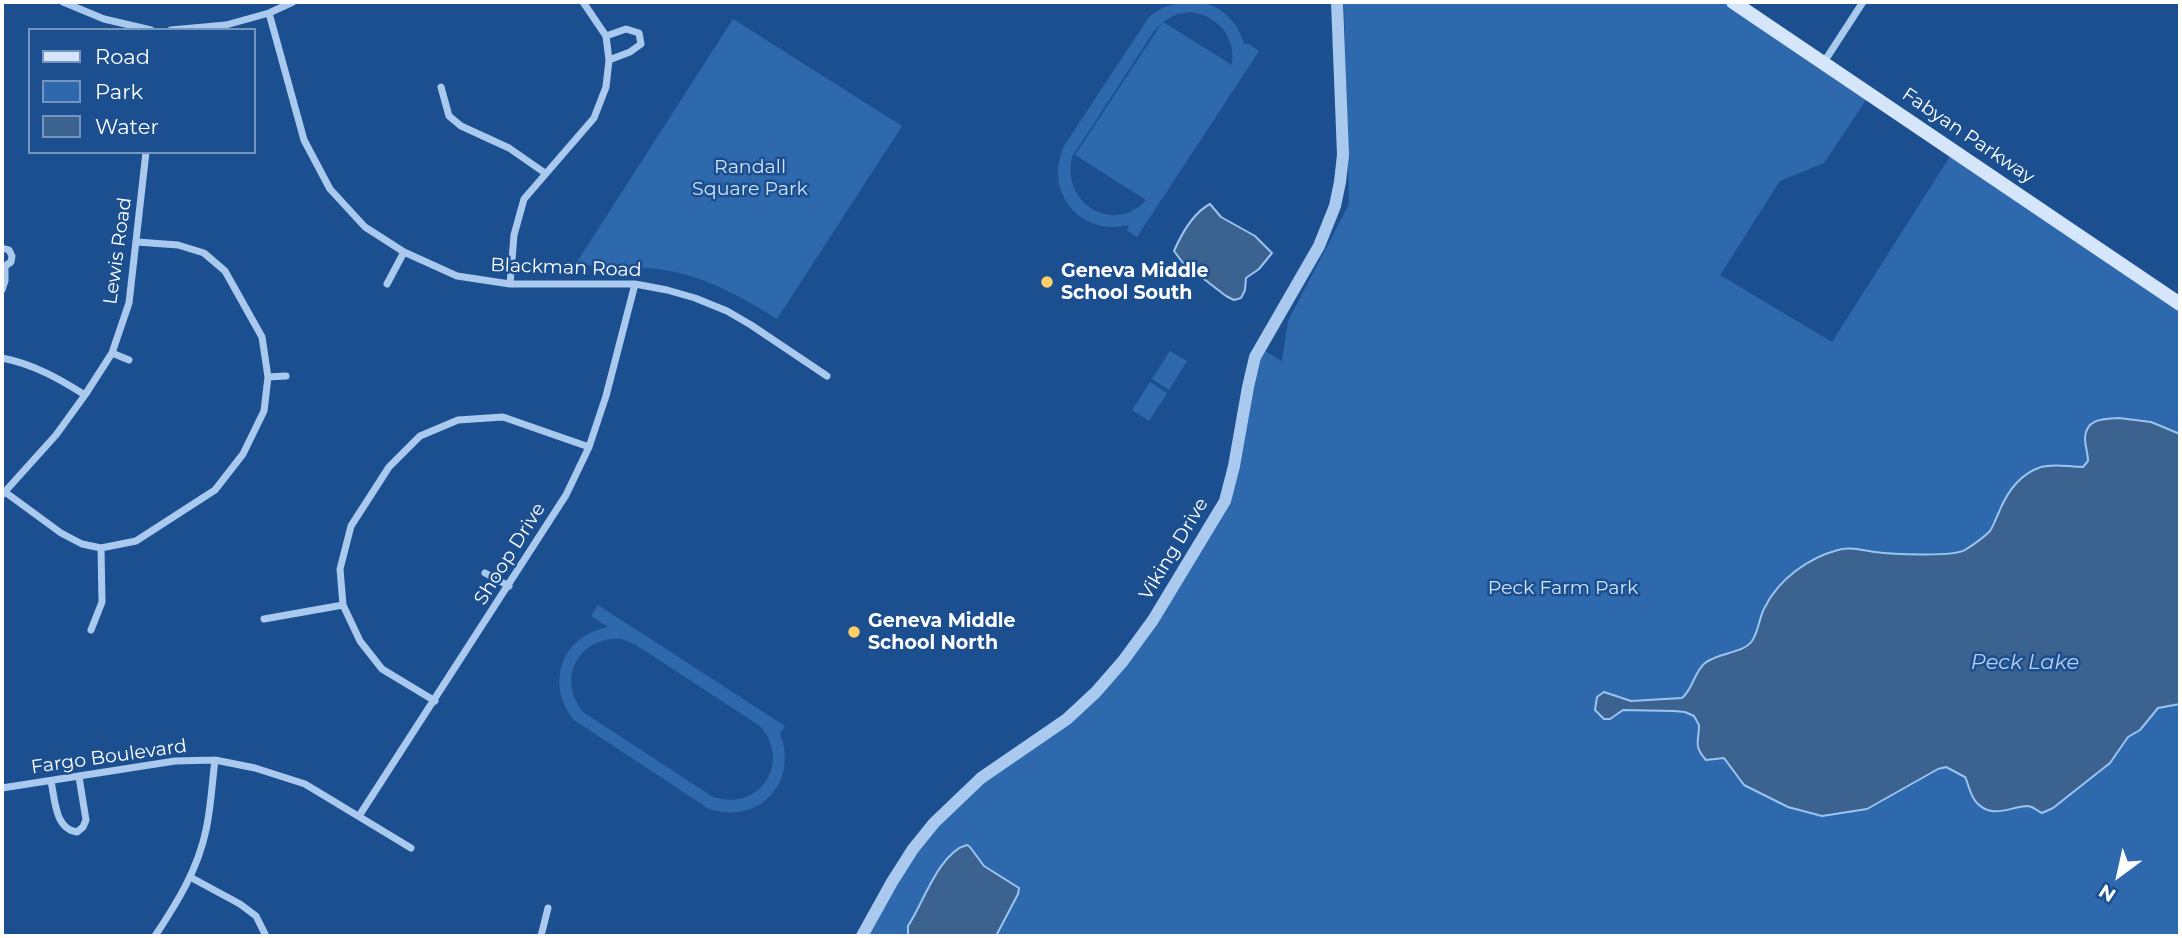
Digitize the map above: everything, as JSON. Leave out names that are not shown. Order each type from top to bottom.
[{"type":"main road","name":"Fabyan Parkway","points":[[1733,2],[2180,304]]},
{"type":"street","points":[[63,2],[104,19],[142,28]]},
{"type":"street","points":[[192,28],[226,25],[269,13],[293,2]]},
{"type":"street","points":[[510,284],[514,236],[524,200],[594,118],[606,87],[609,60],[606,36],[583,2]]},
{"type":"street","name":"Viking Drive","points":[[862,936],[913,849],[934,823],[981,778],[1067,719],[1096,692],[1123,661],[1153,620],[1225,501],[1255,357],[1319,246],[1335,206],[1343,155],[1337,2]]},
{"type":"street","points":[[1824,62],[1863,2]]},
{"type":"street","name":"Blackman Road","points":[[269,13],[304,140],[330,189],[365,228],[404,252],[457,276],[510,284],[635,284],[695,298],[727,311],[827,376]]},
{"type":"street","points":[[606,36],[626,29],[639,33],[641,44],[630,52],[609,60]]},
{"type":"street","points":[[441,87],[449,116],[461,126],[509,148],[545,173]]},
{"type":"street","name":"Lewis Road","points":[[3,494],[56,435],[111,353],[129,303],[146,154]]},
{"type":"street","points":[[3,494],[61,533],[82,544],[101,548],[136,541],[215,490],[243,454],[264,411],[268,377],[262,337],[225,271],[204,253],[178,245],[137,242]]},
{"type":"street","points":[[2,248],[9,250],[12,256],[11,262],[3,265],[5,281],[2,290]]},
{"type":"street","points":[[387,284],[404,252]]},
{"type":"street","name":"Shoop Drive","points":[[359,816],[566,495],[589,447],[606,396],[635,284]]},
{"type":"street","points":[[111,353],[130,360]]},
{"type":"street","points":[[2,358],[23,362],[54,375],[85,395]]},
{"type":"street","points":[[268,377],[286,376]]},
{"type":"street","points":[[435,701],[382,669],[360,641],[343,605],[340,569],[351,526],[389,467],[420,436],[458,420],[503,417],[589,447]]},
{"type":"street","points":[[91,630],[102,602],[101,548]]},
{"type":"street","points":[[485,573],[509,586]]},
{"type":"street","points":[[264,619],[343,605]]},
{"type":"street","points":[[155,936],[190,877],[206,831],[215,760]]},
{"type":"street","name":"Fargo Boulevard","points":[[2,788],[175,761],[215,760],[255,768],[305,784],[411,848]]},
{"type":"street","points":[[51,782],[60,822],[68,831],[77,832],[86,820],[79,777]]},
{"type":"street","points":[[190,877],[240,904],[256,916],[266,936]]},
{"type":"street","points":[[541,936],[548,908]]},
{"type":"green space","points":[[1202,2],[1223,12],[1238,29],[1244,44],[1249,44],[1259,51],[1137,237],[1127,230],[1129,225],[1111,227],[1095,224],[1081,217],[1070,207],[1062,194],[1058,179],[1064,146],[1149,17],[1167,6]],"holes":[[[1191,12],[1209,18],[1223,30],[1231,45],[1232,65],[1163,22],[1177,14]],[[1162,23],[1075,155],[1146,200],[1133,210],[1119,215],[1105,214],[1092,209],[1074,188],[1072,157],[1154,31]]]},
{"type":"green space","name":"Peck Farm Park","points":[[1344,2],[1730,2],[1870,94],[1824,163],[1780,181],[1720,275],[1832,342],[1954,150],[2180,304],[2180,936],[862,936],[934,823],[1021,752],[1123,661],[1225,501],[1260,348],[1282,361],[1288,321],[1349,204]]},
{"type":"green space","name":"Randall Square Park","points":[[733,19],[902,126],[777,319],[727,290],[680,273],[635,267],[575,265]]},
{"type":"green space","points":[[1170,351],[1187,361],[1169,390],[1152,379]]},
{"type":"green space","points":[[1150,382],[1167,393],[1149,421],[1132,410]]},
{"type":"green space","points":[[598,605],[785,726],[780,733],[784,768],[779,783],[770,796],[744,811],[709,809],[574,720],[560,692],[562,663],[579,640],[608,627],[591,616]],"holes":[[[622,639],[636,645],[760,726],[769,740],[773,755],[772,769],[757,791],[730,800],[713,797],[583,712],[575,699],[572,686],[572,673],[576,662],[594,644],[607,640]]]},
{"type":"water","points":[[1210,204],[1221,217],[1255,236],[1272,253],[1259,269],[1246,278],[1241,298],[1234,300],[1226,296],[1183,263],[1174,251],[1193,219]]},
{"type":"water","name":"Peck Lake","points":[[2119,418],[2151,422],[2180,434],[2180,704],[2158,708],[2140,730],[2128,737],[2110,763],[2053,808],[2042,813],[2027,806],[2001,811],[1983,808],[1971,794],[1965,777],[1946,767],[1867,809],[1822,816],[1788,807],[1744,785],[1724,758],[1706,760],[1698,747],[1699,725],[1694,716],[1674,711],[1623,710],[1610,719],[1604,719],[1595,710],[1597,697],[1604,692],[1631,701],[1682,698],[1705,663],[1742,648],[1752,641],[1761,615],[1778,587],[1816,558],[1847,548],[1883,553],[1922,554],[1948,554],[1965,550],[1990,531],[2006,498],[2021,479],[2033,470],[2046,466],[2083,467],[2088,461],[2086,431],[2097,421]]},
{"type":"water","points":[[967,845],[984,866],[1019,888],[996,936],[908,936],[908,926],[940,868],[957,850]]},
{"type":"place","name":"Geneva Middle School South","points":[[1047,282]]},
{"type":"place","name":"Geneva Middle School North","points":[[854,632]]}]
